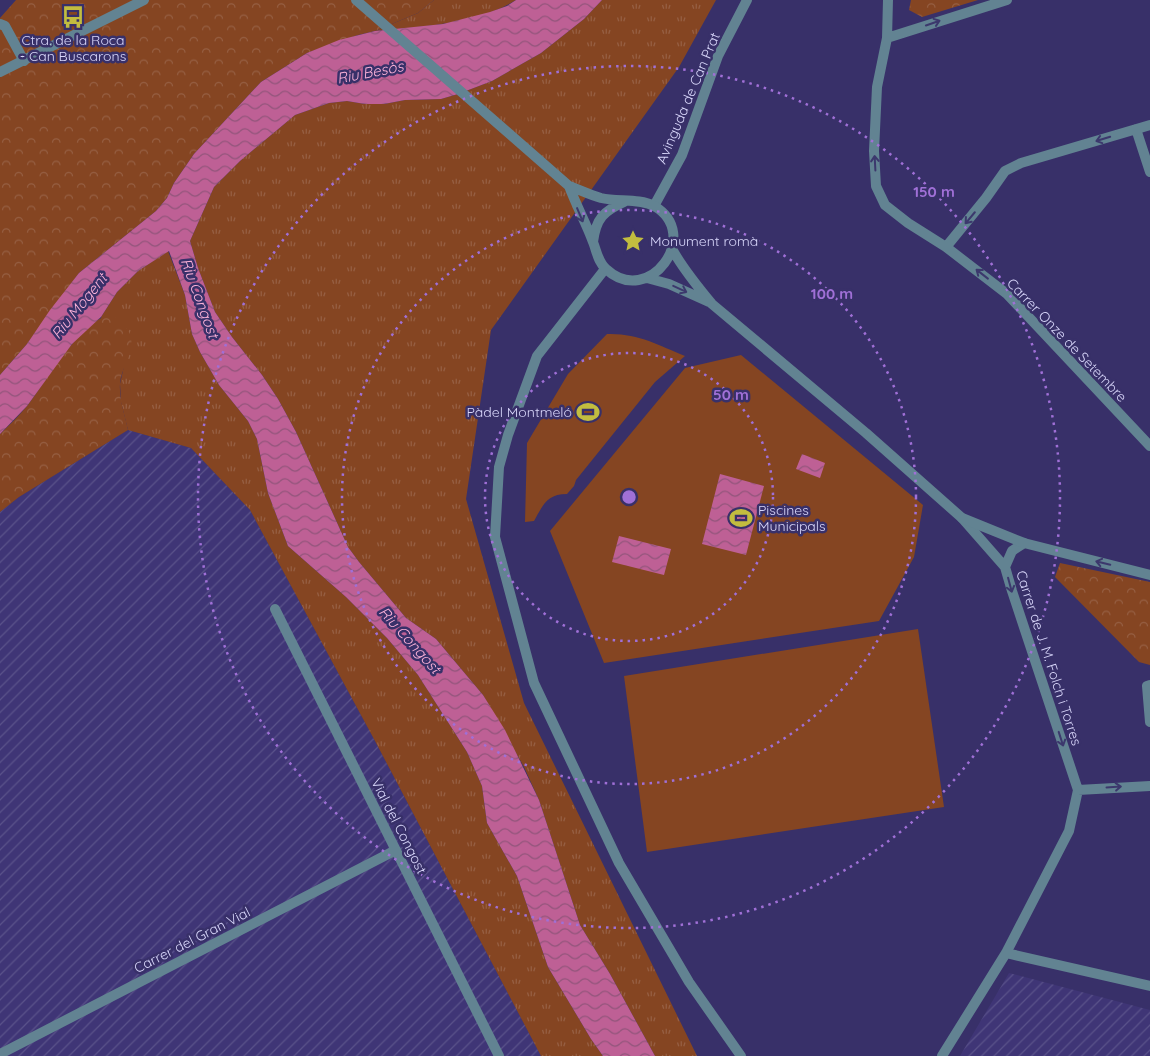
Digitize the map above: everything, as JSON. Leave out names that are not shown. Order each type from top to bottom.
[{"type":"street","points":[[0,72],[144,0]]},
{"type":"street","points":[[356,0],[569,186],[601,198],[624,202],[641,201],[654,206],[663,214],[672,230],[672,249],[665,265],[647,278]]},
{"type":"street","name":"Avinguda de Can Prat","points":[[654,206],[682,155],[718,56],[747,0]]},
{"type":"street","name":"Carrer Onze de Setembre","points":[[888,0],[887,38],[877,87],[874,151],[876,186],[885,205],[908,223],[946,247],[1007,294],[1148,442]]},
{"type":"street","points":[[887,38],[1007,0]]},
{"type":"street","points":[[0,24],[5,26],[24,61]]},
{"type":"street","points":[[946,247],[986,198],[1005,171],[1021,163],[1150,125]]},
{"type":"street","points":[[1136,129],[1150,172]]},
{"type":"street","points":[[569,186],[597,256],[605,269],[615,276],[628,280],[647,278],[669,284],[712,304]]},
{"type":"street","points":[[593,243],[595,230],[600,219],[608,209],[624,202]]},
{"type":"street","points":[[672,249],[683,267],[712,304],[866,433],[962,518],[1024,543],[1150,575]]},
{"type":"street","points":[[605,269],[537,356],[508,435],[499,467],[495,538],[534,683],[542,701],[619,862],[689,982],[741,1056]]},
{"type":"street","name":"Carrer de J. M. Folch i Torres","points":[[962,518],[1005,566],[1078,790]]},
{"type":"street","points":[[1005,566],[1012,551],[1024,543]]},
{"type":"street","name":"Vial del Congost","points":[[275,609],[499,1056]]},
{"type":"street","points":[[1150,685],[1147,686],[1150,722]]},
{"type":"street","points":[[942,1056],[1006,953],[1069,831],[1078,790],[1150,786]]},
{"type":"street","name":"Carrer del Gran Vial","points":[[0,1054],[396,850]]},
{"type":"street","points":[[1006,953],[1150,986]]},
{"type":"shaded area","points":[[128,430],[191,448],[250,510],[375,741],[541,1056],[0,1056],[0,512],[19,497]]},
{"type":"shaded area","points":[[1009,973],[1150,1010],[1150,1056],[960,1056]]},
{"type":"green space","points":[[16,0],[434,0],[418,13],[375,31],[307,53],[261,82],[194,154],[174,183],[167,198],[156,211],[79,273],[27,344],[0,375],[0,18]]},
{"type":"green space","points":[[434,0],[516,0],[501,8],[467,19],[429,26],[375,31],[418,13]]},
{"type":"green space","points":[[602,0],[716,0],[679,67],[491,330],[466,499],[524,703],[697,1056],[655,1056],[610,974],[580,925],[539,800],[524,767],[483,695],[436,639],[406,618],[348,547],[296,432],[278,399],[215,312],[190,241],[214,187],[240,161],[295,115],[329,103],[347,101],[365,104],[384,104],[405,100],[441,99],[458,94],[492,81],[541,53],[584,19]]},
{"type":"green space","points":[[911,0],[978,0],[922,17],[909,10]]},
{"type":"green space","points":[[168,251],[185,295],[192,334],[200,352],[219,385],[248,421],[257,439],[268,493],[288,546],[346,597],[387,638],[418,675],[467,752],[482,786],[487,823],[517,876],[548,967],[603,1056],[541,1056],[375,741],[250,510],[191,448],[128,430],[121,402],[120,384],[124,366],[101,317],[117,292],[138,271]]},
{"type":"green space","points":[[110,314],[122,322],[127,329],[132,343],[120,384],[121,402],[128,430],[19,497],[0,512],[0,434],[27,406],[64,354],[86,329]]},
{"type":"green space","name":"Pàdel Montmeló","points":[[607,334],[628,335],[657,344],[685,356],[655,382],[576,480],[574,486],[567,494],[550,498],[543,505],[534,521],[525,522],[527,443],[568,374]]},
{"type":"green space","name":"Piscines Municipals","points":[[741,355],[923,505],[914,557],[879,621],[604,663],[550,531],[685,368]]},
{"type":"green space","points":[[1060,563],[1150,582],[1150,665],[1139,662],[1055,577]]},
{"type":"green space","points":[[918,629],[944,807],[647,852],[624,676]]},
{"type":"water","points":[[516,0],[602,0],[584,19],[541,53],[492,81],[458,94],[441,99],[405,100],[384,104],[365,104],[347,101],[329,103],[295,115],[240,161],[214,187],[190,241],[215,312],[278,399],[296,432],[348,547],[406,618],[436,639],[483,695],[505,730],[539,800],[580,925],[610,974],[655,1056],[603,1056],[548,967],[517,876],[487,823],[482,786],[467,752],[418,675],[387,638],[346,597],[288,546],[268,493],[257,439],[248,421],[219,385],[200,352],[192,334],[185,295],[169,251],[138,271],[117,292],[101,317],[72,344],[27,406],[0,434],[0,375],[27,344],[50,310],[79,273],[156,211],[167,198],[174,183],[194,154],[261,82],[307,53],[339,40],[375,31],[443,24],[490,12],[507,6]]},
{"type":"water","points":[[802,454],[825,463],[820,478],[796,469]]},
{"type":"water","points":[[720,474],[764,486],[746,555],[702,544]]},
{"type":"water","points":[[619,536],[671,549],[664,575],[612,562]]},
{"type":"place","name":"Ctra. de la Roca - Can Buscarons","points":[[73,17]]},
{"type":"place","name":"Monument romà","points":[[633,241]]},
{"type":"place","name":"Pàdel Montmeló","points":[[588,412]]},
{"type":"place","name":"Piscines Municipals","points":[[741,518]]},
{"type":"water label","name":"Riu Besòs","points":[[370,72]]},
{"type":"water label","name":"Riu Congost","points":[[200,298]]},
{"type":"water label","name":"Riu Mogent","points":[[79,306]]},
{"type":"water label","name":"Riu Congost","points":[[410,640]]}]
